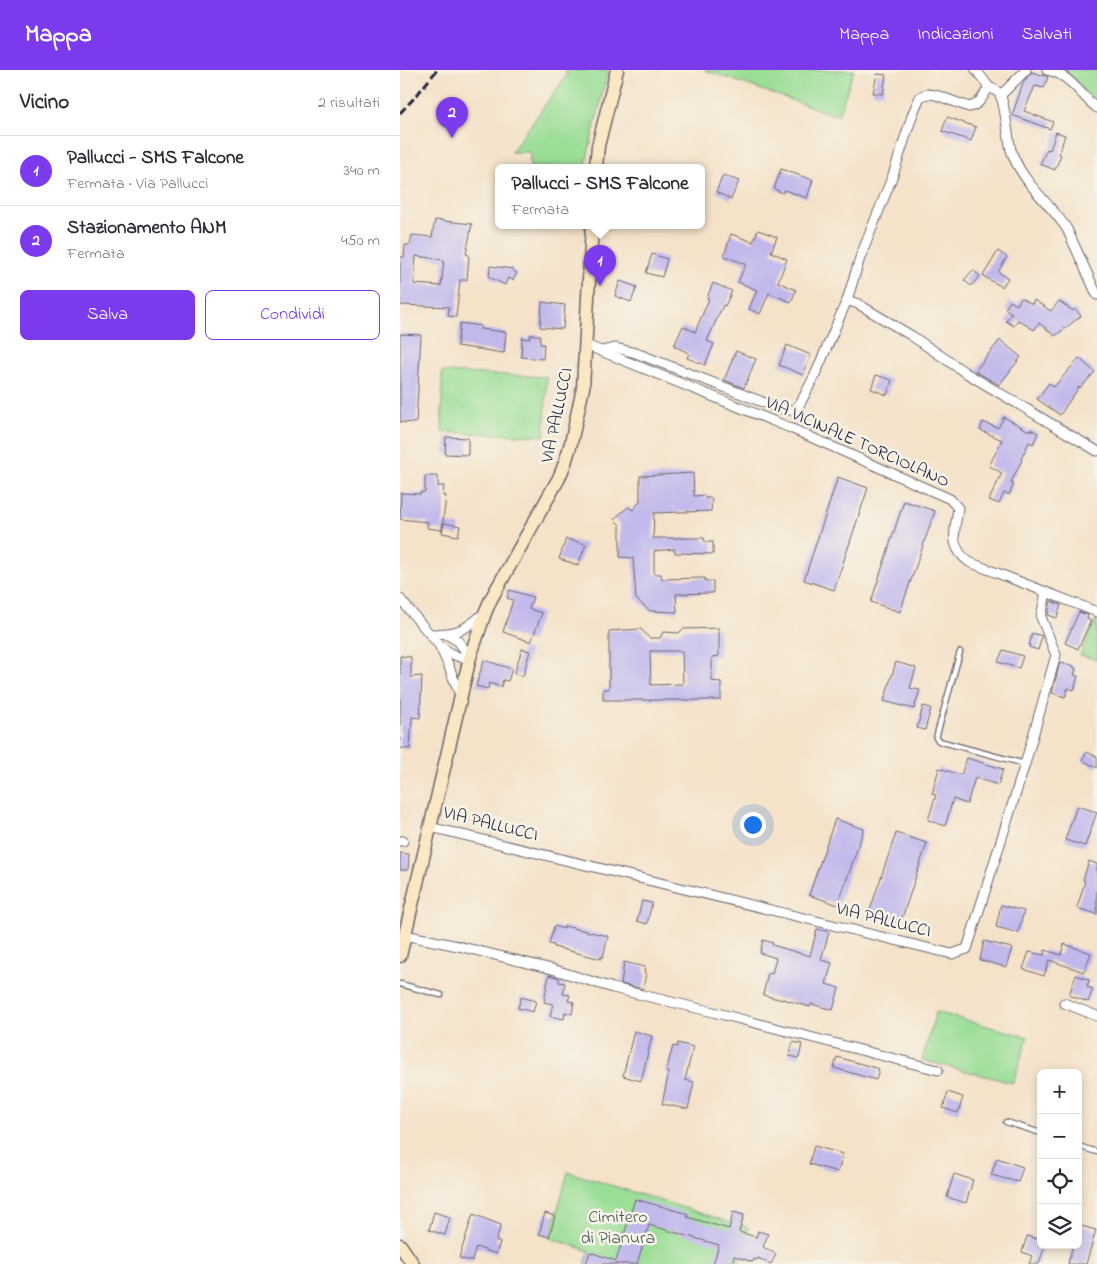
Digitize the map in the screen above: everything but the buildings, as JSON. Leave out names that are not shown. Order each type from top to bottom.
[{"type":"street","points":[[596,164],[598,146],[617,70]]},
{"type":"street","points":[[976,70],[989,87],[997,91],[1002,98],[1008,139],[1016,163],[1067,229],[1097,295]]},
{"type":"street","points":[[1000,96],[1026,70]]},
{"type":"street","points":[[1047,70],[1056,71],[1066,78],[1097,108]]},
{"type":"street","points":[[788,427],[795,410],[815,375],[847,300],[860,258],[920,97],[927,94],[936,95],[969,107],[978,104],[989,87]]},
{"type":"street","name":"VIA PALLUCCI","points":[[400,956],[470,658],[485,612],[565,464],[584,388],[592,229]]},
{"type":"street","points":[[847,300],[858,304],[912,336],[966,373],[1097,450]]},
{"type":"street","name":"VIA VICINALE TORCIOLANO","points":[[586,345],[788,427],[950,499],[958,508],[954,539],[956,548],[961,556],[986,570],[1097,612]]},
{"type":"street","points":[[602,351],[616,348],[636,353],[778,408],[795,410]]},
{"type":"street","name":"VIA PALLUCCI","points":[[430,827],[952,954],[967,949],[1025,764],[1056,655],[1041,617],[1046,592]]},
{"type":"street","points":[[400,599],[439,645],[461,698]]},
{"type":"street","points":[[430,634],[446,634],[460,630],[471,625],[485,612]]},
{"type":"street","points":[[446,634],[458,641],[470,658]]},
{"type":"street","points":[[439,645],[459,657],[470,658]]},
{"type":"street","points":[[405,935],[458,946],[613,988],[735,1017],[938,1070]]},
{"type":"street","points":[[1064,1003],[1097,1016]]},
{"type":"street","points":[[400,1245],[413,1264]]},
{"type":"lane","points":[[960,652],[936,735],[937,740],[1025,764]]},
{"type":"lane","points":[[400,984],[441,995]]},
{"type":"lane","points":[[1006,1122],[1037,1132]]},
{"type":"lane","points":[[1082,1147],[1097,1152]]},
{"type":"green space","points":[[565,70],[608,70],[586,164],[530,164],[530,152],[511,152],[567,75]]},
{"type":"green space","points":[[704,70],[854,70],[838,116]]},
{"type":"green space","points":[[1097,70],[1097,105],[1064,71]]},
{"type":"green space","points":[[442,372],[547,377],[544,436],[442,432]]},
{"type":"green space","points":[[1097,617],[1097,660],[1080,655]]},
{"type":"green space","points":[[936,1012],[1028,1037],[1013,1083],[922,1060]]},
{"type":"green space","name":"Cimitero di Pianura","points":[[568,1172],[749,1228],[738,1264],[585,1264],[589,1251],[550,1238]]},
{"type":"railway","points":[[400,113],[437,70]]},
{"type":"place","name":"Stazionamento ANM","points":[[452,138]]},
{"type":"place","name":"Pallucci - SMS Falcone","points":[[600,286]]}]
